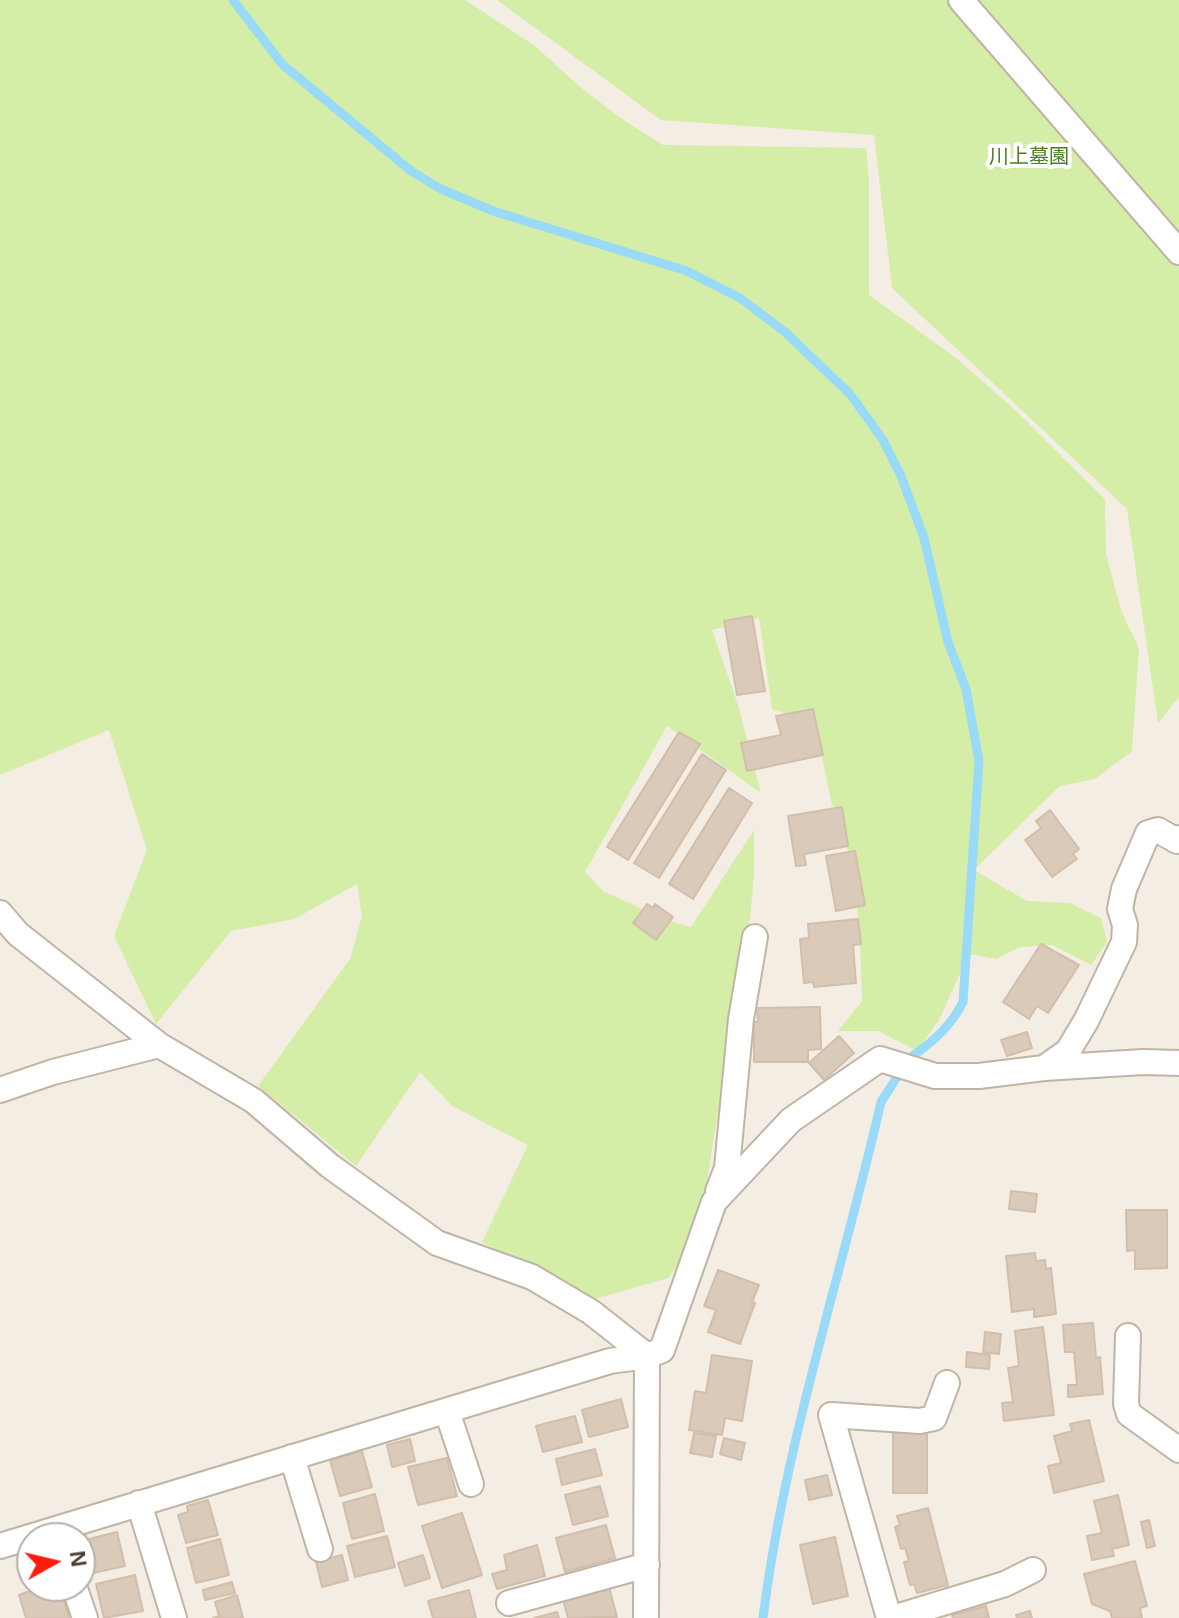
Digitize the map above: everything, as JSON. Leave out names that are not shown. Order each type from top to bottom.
[{"type":"street","points":[[961,0],[1179,252]]},
{"type":"street","points":[[1044,1068],[1068,1051],[1124,942],[1125,925],[1120,909],[1124,889],[1148,833],[1158,830],[1177,841],[1179,838]]},
{"type":"street","points":[[0,913],[30,944],[159,1045],[254,1101],[330,1166],[437,1243],[532,1277],[591,1312],[647,1356]]},
{"type":"street","points":[[87,1522],[139,1503],[610,1361],[647,1356],[662,1350],[727,1168],[741,1019],[755,937]]},
{"type":"street","points":[[0,1090],[53,1072],[159,1045]]},
{"type":"street","points":[[714,1202],[791,1120],[880,1059],[935,1076],[979,1076],[1044,1068],[1143,1062],[1179,1063]]},
{"type":"street","points":[[1128,1336],[1126,1404],[1129,1414],[1179,1450]]},
{"type":"street","points":[[646,1618],[647,1356]]},
{"type":"street","points":[[947,1383],[934,1418],[920,1421],[831,1415],[891,1618],[1005,1584],[1033,1570]]},
{"type":"street","points":[[447,1411],[471,1484]]},
{"type":"street","points":[[292,1457],[320,1549]]},
{"type":"street","points":[[139,1503],[174,1618]]},
{"type":"street","points":[[509,1603],[647,1565]]},
{"type":"green space","points":[[0,0],[465,0],[535,46],[580,87],[663,145],[866,148],[869,295],[956,358],[1014,409],[1105,499],[1106,554],[1121,610],[1139,649],[1132,751],[1095,779],[1060,786],[974,870],[1027,901],[1070,903],[1101,918],[1107,942],[1091,965],[1052,945],[1020,947],[996,959],[969,954],[939,1020],[917,1051],[878,1031],[838,1031],[862,1001],[854,868],[831,801],[818,736],[794,717],[772,709],[759,618],[712,630],[738,705],[761,793],[667,726],[585,872],[603,891],[667,920],[691,927],[754,830],[754,875],[746,963],[729,1041],[701,1219],[679,1265],[668,1278],[591,1300],[482,1242],[528,1145],[452,1106],[420,1072],[356,1166],[258,1086],[350,959],[362,916],[357,884],[294,919],[231,931],[156,1024],[114,936],[147,850],[109,730],[0,775]]},
{"type":"green space","name":"川上墓園","points":[[497,0],[1179,0],[1179,697],[1158,723],[1127,509],[892,288],[874,135],[661,120]]},
{"type":"building","points":[[752,616],[765,691],[737,695],[724,621]]},
{"type":"building","points":[[813,709],[823,755],[747,771],[741,743],[781,735],[776,716]]},
{"type":"building","points":[[679,732],[700,744],[628,860],[607,847]]},
{"type":"building","points":[[702,754],[726,770],[659,878],[634,863]]},
{"type":"building","points":[[729,788],[752,803],[693,899],[669,884]]},
{"type":"building","points":[[842,807],[848,846],[804,854],[806,865],[796,866],[788,816]]},
{"type":"building","points":[[1050,810],[1079,849],[1073,854],[1077,859],[1052,877],[1025,840],[1041,828],[1036,821]]},
{"type":"building","points":[[855,851],[865,905],[836,911],[826,856]]},
{"type":"building","points":[[647,904],[653,908],[655,904],[673,917],[656,940],[633,923]]},
{"type":"building","points":[[858,919],[861,944],[853,945],[856,983],[814,987],[813,982],[804,983],[800,939],[809,938],[808,924]]},
{"type":"building","points":[[1041,944],[1079,965],[1048,1013],[1037,1006],[1029,1019],[1003,1002]]},
{"type":"building","points":[[820,1007],[821,1049],[808,1050],[808,1062],[754,1062],[757,1008]]},
{"type":"building","points":[[1027,1032],[1032,1048],[1007,1056],[1001,1040]]},
{"type":"building","points":[[839,1036],[854,1053],[824,1080],[809,1063]]},
{"type":"building","points":[[1011,1191],[1037,1194],[1035,1212],[1009,1209]]},
{"type":"building","points":[[1126,1210],[1167,1210],[1167,1268],[1135,1269],[1135,1250],[1127,1251]]},
{"type":"building","points":[[1035,1253],[1036,1261],[1045,1260],[1046,1269],[1051,1268],[1056,1314],[1034,1317],[1034,1309],[1012,1312],[1006,1256]]},
{"type":"building","points":[[718,1270],[759,1285],[740,1344],[708,1332],[716,1310],[704,1306]]},
{"type":"building","points":[[1093,1323],[1103,1394],[1068,1397],[1068,1385],[1077,1385],[1074,1352],[1065,1352],[1063,1325]]},
{"type":"building","points":[[1043,1327],[1054,1415],[1004,1421],[1002,1403],[1013,1402],[1008,1368],[1019,1366],[1015,1331]]},
{"type":"building","points":[[985,1332],[1001,1334],[999,1354],[983,1352]]},
{"type":"building","points":[[967,1352],[990,1355],[989,1369],[966,1367]]},
{"type":"building","points":[[712,1355],[752,1361],[742,1421],[725,1418],[722,1435],[689,1430],[695,1391],[706,1393]]},
{"type":"building","points":[[621,1399],[628,1427],[589,1437],[582,1410]]},
{"type":"building","points":[[575,1416],[582,1442],[543,1452],[536,1426]]},
{"type":"building","points":[[1089,1420],[1104,1481],[1054,1493],[1048,1466],[1061,1463],[1054,1436],[1072,1431],[1070,1424]]},
{"type":"building","points":[[893,1430],[927,1430],[927,1493],[893,1493]]},
{"type":"building","points":[[694,1433],[716,1436],[712,1457],[690,1453]]},
{"type":"building","points":[[724,1438],[745,1443],[741,1460],[720,1454]]},
{"type":"building","points":[[410,1439],[415,1461],[392,1467],[387,1445]]},
{"type":"building","points":[[595,1449],[602,1475],[562,1485],[556,1459]]},
{"type":"building","points":[[362,1451],[372,1487],[340,1496],[330,1460]]},
{"type":"building","points":[[447,1458],[457,1496],[418,1505],[408,1467]]},
{"type":"building","points":[[827,1475],[832,1495],[809,1500],[805,1480]]},
{"type":"building","points":[[600,1486],[608,1516],[573,1525],[565,1495]]},
{"type":"building","points":[[375,1494],[384,1531],[352,1539],[343,1503]]},
{"type":"building","points":[[1118,1495],[1129,1545],[1112,1549],[1114,1556],[1092,1560],[1087,1536],[1102,1533],[1094,1501]]},
{"type":"building","points":[[208,1500],[218,1535],[186,1543],[178,1515],[188,1512],[187,1506]]},
{"type":"building","points":[[928,1508],[948,1585],[917,1593],[914,1584],[910,1585],[904,1562],[909,1561],[905,1548],[901,1549],[895,1527],[900,1525],[897,1516]]},
{"type":"building","points":[[462,1513],[482,1575],[442,1588],[422,1526]]},
{"type":"building","points":[[1149,1520],[1155,1546],[1147,1548],[1141,1522]]},
{"type":"building","points":[[606,1525],[615,1558],[565,1572],[556,1538]]},
{"type":"building","points":[[117,1532],[125,1566],[96,1572],[96,1537]]},
{"type":"building","points":[[387,1536],[395,1567],[355,1577],[347,1546]]},
{"type":"building","points":[[835,1537],[848,1596],[813,1604],[800,1545]]},
{"type":"building","points":[[220,1539],[229,1575],[196,1583],[187,1548]]},
{"type":"building","points":[[537,1545],[545,1576],[497,1589],[492,1574],[507,1570],[504,1555]]},
{"type":"building","points":[[342,1555],[348,1580],[322,1587],[316,1562]]},
{"type":"building","points":[[423,1555],[430,1578],[405,1586],[398,1563]]},
{"type":"building","points":[[1135,1561],[1147,1606],[1140,1608],[1142,1618],[1112,1618],[1110,1611],[1092,1604],[1084,1574]]},
{"type":"building","points":[[135,1575],[143,1611],[104,1618],[96,1584]]},
{"type":"building","points":[[232,1582],[235,1593],[205,1600],[203,1590]]},
{"type":"building","points":[[609,1587],[617,1617],[568,1618],[563,1599]]},
{"type":"building","points":[[469,1590],[476,1618],[433,1618],[428,1601]]},
{"type":"building","points":[[237,1595],[243,1618],[213,1618],[219,1616],[215,1602]]},
{"type":"building","points":[[21,1602],[64,1602],[69,1618],[26,1618]]},
{"type":"building","points":[[986,1606],[989,1618],[953,1618],[952,1615]]},
{"type":"building","points":[[1030,1611],[1032,1618],[1017,1618],[1016,1615]]},
{"type":"building","points":[[557,1612],[559,1618],[534,1618]]},
{"type":"waterway","points":[[233,0],[282,64],[411,171],[441,189],[493,211],[687,271],[740,298],[785,332],[850,394],[883,440],[901,476],[924,538],[948,642],[966,689],[979,761],[963,1002],[941,1033],[911,1057]]},
{"type":"waterway","points":[[763,1618],[785,1487],[816,1358],[881,1102],[899,1074]]}]
